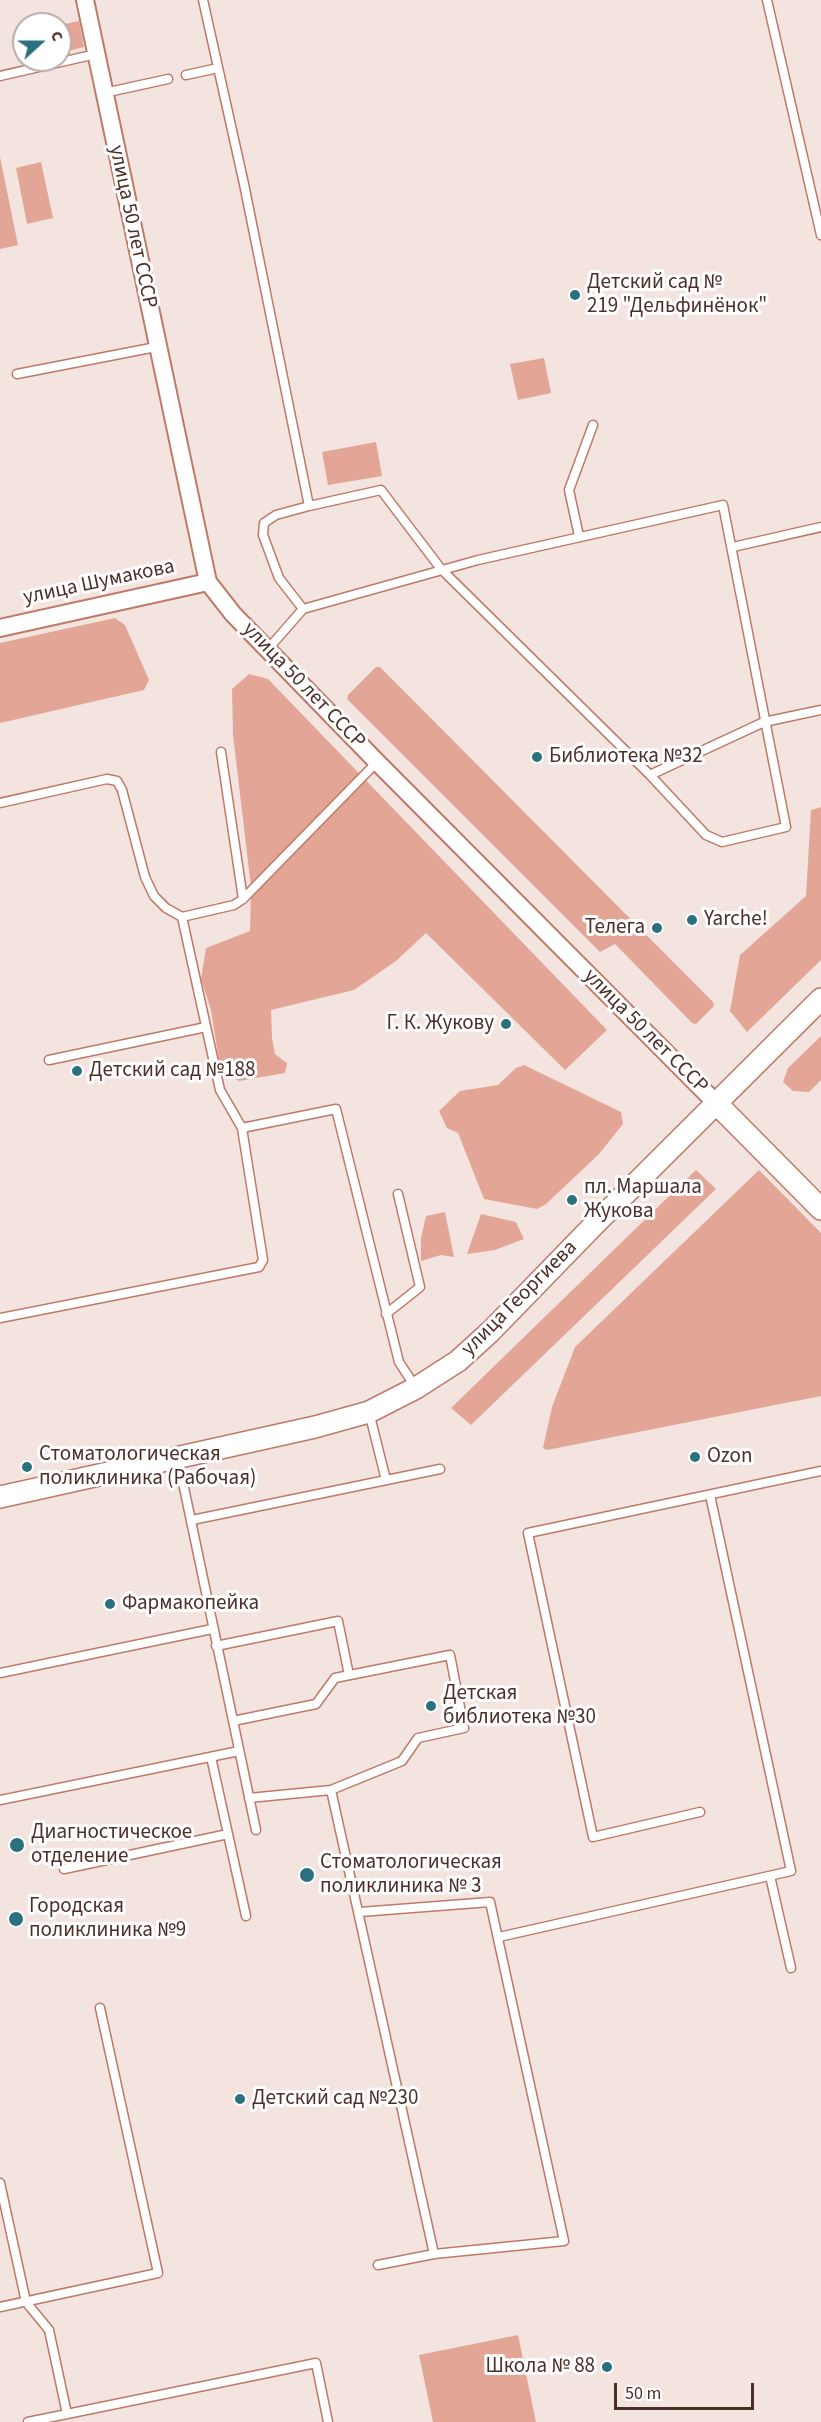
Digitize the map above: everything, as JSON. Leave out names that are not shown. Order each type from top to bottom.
[{"type":"street","name":"улица 50 лет СССР","points":[[85,0],[156,346],[208,582],[233,614],[377,762],[821,1209]]},
{"type":"street","name":"улица Шумакова","points":[[0,628],[208,582]]},
{"type":"street","name":"улица Георгиева","points":[[0,1497],[315,1427],[369,1412],[416,1389],[458,1360],[490,1332],[821,999]]},
{"type":"lane","points":[[204,0],[309,506]]},
{"type":"lane","points":[[767,0],[821,235]]},
{"type":"lane","points":[[0,76],[96,54]]},
{"type":"lane","points":[[186,75],[218,68]]},
{"type":"lane","points":[[104,93],[168,79]]},
{"type":"lane","points":[[17,374],[156,346]]},
{"type":"lane","points":[[579,536],[569,490],[593,425]]},
{"type":"lane","points":[[268,649],[303,609],[441,569],[723,504],[786,827],[722,842],[706,835],[650,775],[441,569],[381,490],[276,515],[264,523],[262,535],[279,578],[303,609]]},
{"type":"lane","points":[[733,547],[821,527]]},
{"type":"lane","points":[[650,775],[764,722],[821,710]]},
{"type":"lane","points":[[222,752],[243,899]]},
{"type":"lane","points":[[0,803],[107,779],[117,781],[122,790],[145,877],[154,896],[166,908],[182,917],[234,905],[243,899],[377,762]]},
{"type":"lane","points":[[0,1318],[259,1267],[263,1260],[242,1128],[220,1090],[182,917]]},
{"type":"lane","points":[[49,1060],[206,1027]]},
{"type":"lane","points":[[242,1128],[336,1109],[399,1362],[416,1389]]},
{"type":"lane","points":[[386,1314],[420,1287],[398,1194]]},
{"type":"lane","points":[[369,1412],[386,1480]]},
{"type":"lane","points":[[178,1458],[212,1629],[256,1830]]},
{"type":"lane","points":[[192,1520],[440,1469]]},
{"type":"lane","points":[[700,1812],[593,1837],[528,1533],[821,1472]]},
{"type":"lane","points":[[499,1937],[791,1871],[710,1495]]},
{"type":"lane","points":[[216,1646],[338,1621],[349,1675]]},
{"type":"lane","points":[[0,1673],[212,1629]]},
{"type":"lane","points":[[233,1721],[316,1704],[335,1678],[450,1655],[464,1728],[418,1738],[402,1761],[331,1790],[249,1798]]},
{"type":"lane","points":[[0,1800],[239,1751]]},
{"type":"lane","points":[[210,1757],[246,1916]]},
{"type":"lane","points":[[331,1790],[360,1912],[434,2254]]},
{"type":"lane","points":[[64,1869],[228,1834]]},
{"type":"lane","points":[[770,1876],[791,1968]]},
{"type":"lane","points":[[360,1912],[490,1902],[564,2241],[434,2254],[378,2265]]},
{"type":"lane","points":[[0,2307],[158,2273],[100,2008]]},
{"type":"lane","points":[[0,2183],[26,2302],[49,2330],[67,2414]]},
{"type":"lane","points":[[28,2422],[316,2363],[328,2422]]},
{"type":"shaded area","points":[[79,21],[84,47],[72,50],[72,22]]},
{"type":"shaded area","points":[[0,157],[18,245],[0,249]]},
{"type":"shaded area","points":[[41,162],[53,218],[27,224],[16,168]]},
{"type":"shaded area","points":[[544,358],[551,393],[518,400],[510,364]]},
{"type":"shaded area","points":[[376,442],[382,476],[328,485],[322,452]]},
{"type":"shaded area","points":[[115,618],[125,625],[149,680],[144,690],[0,723],[0,643]]},
{"type":"shaded area","points":[[376,667],[380,667],[713,1002],[714,1006],[696,1024],[692,1023],[615,944],[600,952],[347,699],[348,695]]},
{"type":"shaded area","points":[[249,674],[268,679],[607,1030],[565,1070],[426,933],[396,961],[354,990],[271,1010],[275,1054],[287,1063],[285,1073],[239,1081],[220,1067],[211,1010],[201,979],[206,948],[250,931],[251,887],[233,735],[232,689]]},
{"type":"shaded area","points":[[821,807],[821,960],[747,1032],[730,1011],[740,955],[806,896],[811,810]]},
{"type":"shaded area","points":[[821,1036],[821,1080],[809,1092],[793,1091],[783,1082],[788,1068]]},
{"type":"shaded area","points":[[524,1065],[621,1112],[623,1124],[599,1154],[546,1204],[537,1209],[484,1199],[458,1133],[447,1128],[439,1111],[460,1091],[498,1085],[516,1068]]},
{"type":"shaded area","points":[[696,1170],[716,1189],[471,1425],[451,1408]]},
{"type":"shaded area","points":[[759,1170],[821,1233],[821,1396],[547,1450],[543,1448],[552,1407],[575,1347]]},
{"type":"shaded area","points":[[445,1212],[454,1257],[441,1255],[421,1261],[421,1238],[426,1216]]},
{"type":"shaded area","points":[[481,1214],[516,1222],[524,1239],[495,1250],[467,1254]]},
{"type":"shaded area","points":[[518,2335],[536,2422],[433,2422],[419,2355]]},
{"type":"place","name":"Детский сад № 219 \"Дельфинёнок\"","points":[[575,295]]},
{"type":"place","name":"Библиотека №32","points":[[537,757]]},
{"type":"place","name":"Yarche!","points":[[692,920]]},
{"type":"place","name":"Телега","points":[[657,928]]},
{"type":"place","name":"Г. К. Жукову","points":[[506,1024]]},
{"type":"place","name":"Детский сад №188","points":[[77,1071]]},
{"type":"place","name":"пл. Маршала Жукова","points":[[572,1200]]},
{"type":"place","name":"Ozon","points":[[695,1457]]},
{"type":"place","name":"Стоматологическая поликлиника (Рабочая)","points":[[27,1467]]},
{"type":"place","name":"Фармакопейка","points":[[110,1604]]},
{"type":"place","name":"Детская библиотека №30","points":[[431,1706]]},
{"type":"place","name":"Диагностическое отделение","points":[[17,1845]]},
{"type":"place","name":"Стоматологическая поликлиника № 3","points":[[307,1875]]},
{"type":"place","name":"Городская поликлиника №9","points":[[16,1919]]},
{"type":"place","name":"Детский сад №230","points":[[240,2099]]},
{"type":"place","name":"Школа № 88","points":[[607,2367]]}]
